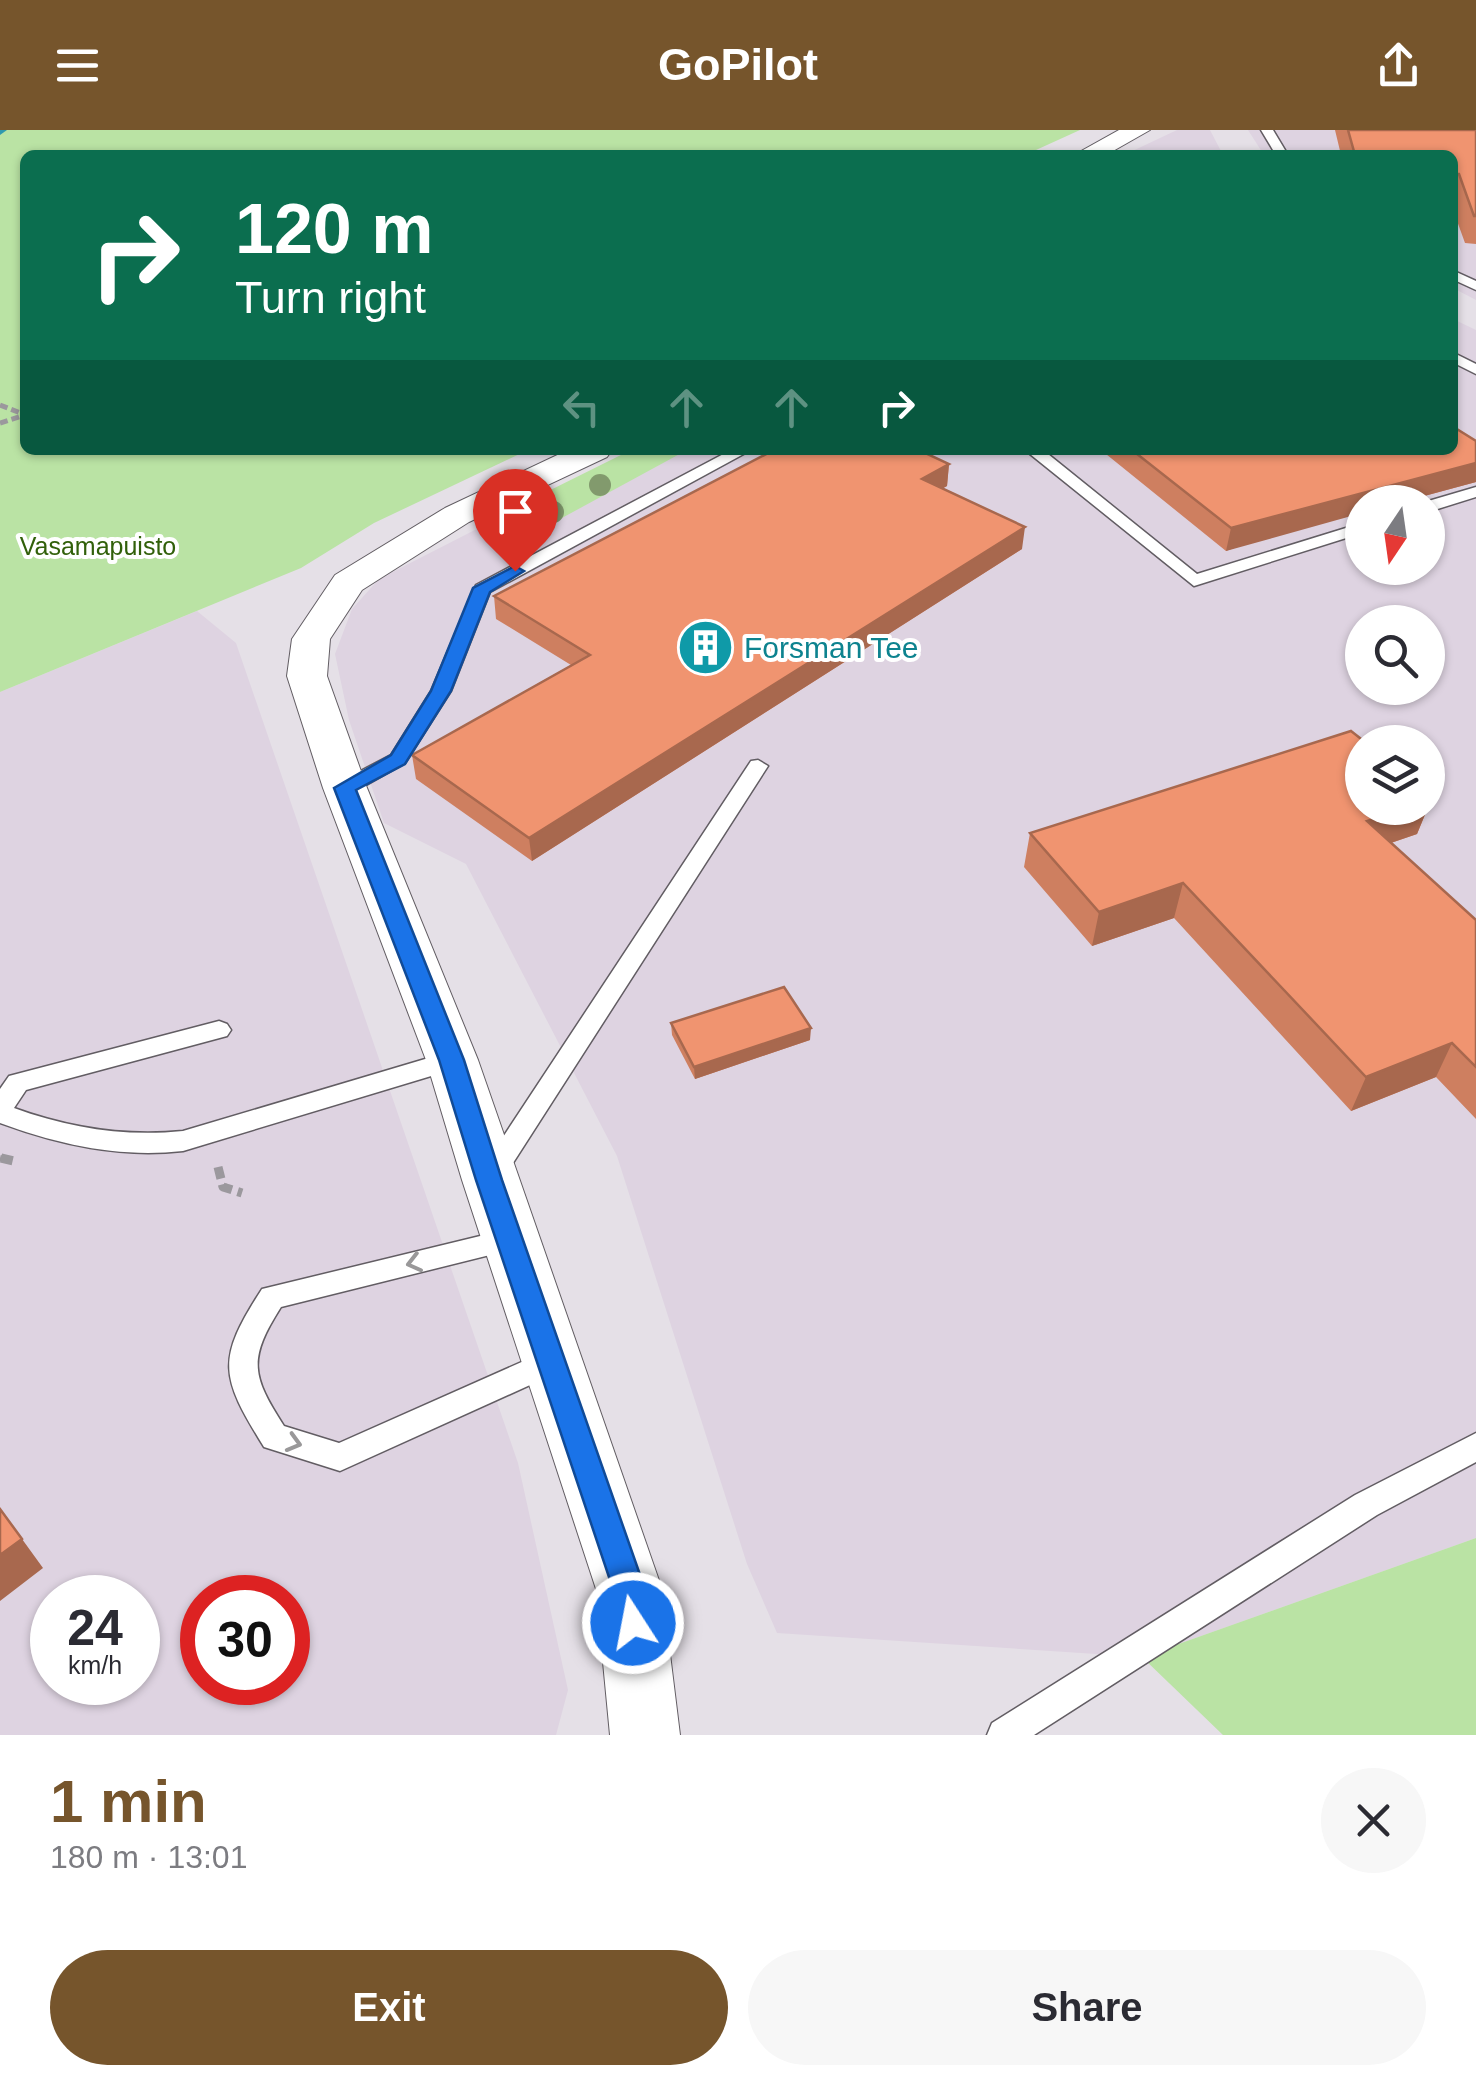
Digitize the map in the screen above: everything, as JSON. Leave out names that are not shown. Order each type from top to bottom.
[{"type":"street","points":[[1096,150],[1138,130]]},
{"type":"street","points":[[585,455],[457,515],[348,583],[311,638],[307,676],[345,788],[452,1060],[509,1240],[629,1589],[645,1735]]},
{"type":"lane","points":[[345,788],[398,760],[441,691],[482,588],[734,455]]},
{"type":"lane","points":[[1039,455],[1194,581],[1345,533]]},
{"type":"lane","points":[[1445,502],[1476,492]]},
{"type":"lane","points":[[489,1180],[758,766]]},
{"type":"lane","points":[[219,1030],[18,1083],[0,1110],[25,1122],[146,1147],[183,1141],[452,1060]]},
{"type":"lane","points":[[509,1240],[272,1297],[243,1340],[243,1387],[274,1437],[340,1456],[552,1361]]},
{"type":"lane","points":[[1004,1735],[1366,1505],[1476,1447]]},
{"type":"path","points":[[217,1161],[223,1187],[242,1193]]},
{"type":"shaded area","points":[[1177,130],[1210,130],[1220,150],[1135,150]]},
{"type":"shaded area","points":[[1248,130],[1476,130],[1476,300],[1458,291],[1458,150],[1261,150]]},
{"type":"shaded area","points":[[1458,321],[1476,330],[1476,1538],[1142,1657],[777,1633],[747,1564],[617,1156],[466,864],[384,823],[349,720],[335,654],[352,609],[379,579],[621,455],[1458,455]]},
{"type":"shaded area","points":[[197,611],[236,643],[518,1463],[568,1690],[556,1735],[0,1735],[0,692]]},
{"type":"green space","name":"Vasamapuisto","points":[[0,130],[1080,130],[1036,150],[20,150],[20,455],[517,455],[374,523],[301,568],[0,692]]},
{"type":"green space","points":[[621,455],[678,455],[538,531],[503,537],[476,527]]},
{"type":"green space","points":[[1476,1538],[1476,1735],[1223,1735],[1142,1657]]},
{"type":"building","points":[[1348,130],[1476,130],[1476,216],[1458,174],[1458,150],[1354,150]]},
{"type":"building","points":[[1458,430],[1476,441],[1476,463],[1393,485],[1345,485],[1345,498],[1231,528],[1138,455],[1458,455]]},
{"type":"building","name":"Forsman Tee","points":[[764,455],[930,455],[949,464],[922,479],[1025,527],[529,838],[412,755],[590,655],[494,596]]},
{"type":"building","points":[[1345,733],[1345,825],[1371,825],[1476,920],[1476,1067],[1452,1043],[1366,1077],[1183,883],[1099,912],[1030,833]]},
{"type":"building","points":[[784,987],[811,1028],[694,1067],[671,1023]]},
{"type":"building","points":[[0,1509],[22,1539],[0,1555]]},
{"type":"waterway","points":[[0,133],[3,130]]},
{"type":"place","name":"Forsman Tee","points":[[705,648]]},
{"type":"route","points":[[515,571],[482,588],[441,691],[398,760],[345,788],[452,1060],[629,1589],[633,1623]]}]
